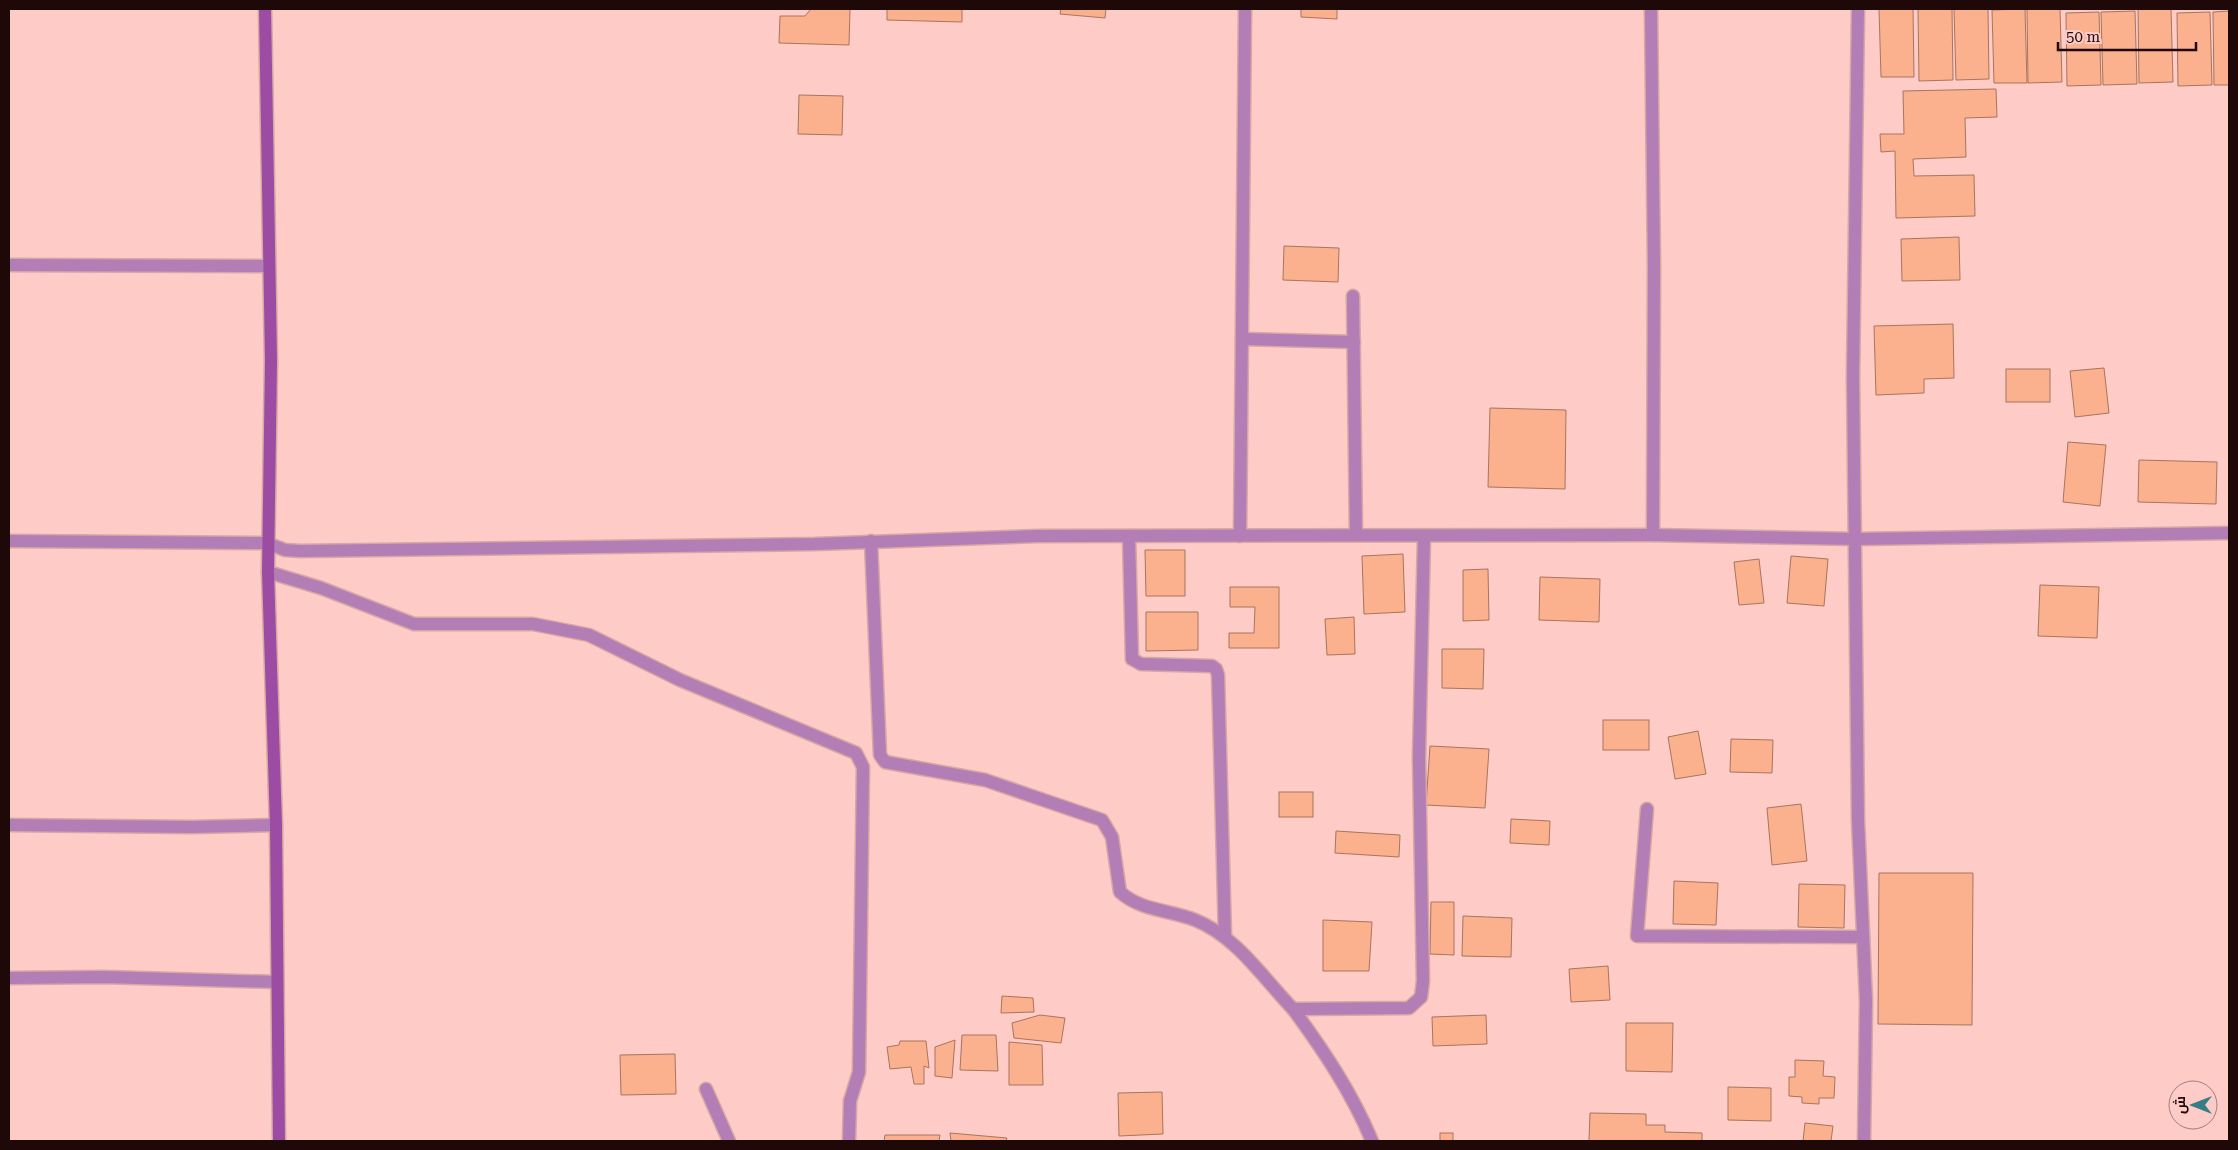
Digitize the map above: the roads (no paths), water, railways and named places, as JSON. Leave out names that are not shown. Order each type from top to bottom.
[{"type":"main road","points":[[265,9],[271,361],[267,543],[276,825],[276,982],[280,1141]]},
{"type":"street","points":[[1240,536],[1245,9]]},
{"type":"street","points":[[1651,9],[1654,266],[1653,535]]},
{"type":"street","points":[[1858,9],[1853,377],[1858,820],[1866,1001],[1864,1141]]},
{"type":"street","points":[[9,265],[269,266]]},
{"type":"street","points":[[1353,296],[1356,535]]},
{"type":"street","points":[[1242,339],[1354,342]]},
{"type":"street","points":[[9,541],[267,543],[285,550],[300,551],[815,544],[1038,536],[1356,535],[1424,537],[1653,535],[1856,539],[2229,533]]},
{"type":"street","points":[[1129,537],[1132,659],[1141,664],[1212,666],[1216,669],[1218,675],[1225,937]]},
{"type":"street","points":[[1293,1009],[1409,1008],[1421,998],[1423,981],[1418,758],[1424,537]]},
{"type":"street","points":[[871,541],[880,755],[885,762],[985,780],[1102,820],[1112,837],[1120,892],[1131,902],[1195,920],[1225,937],[1293,1009],[1323,1050],[1358,1108],[1372,1141]]},
{"type":"street","points":[[268,572],[321,588],[414,624],[533,624],[589,636],[680,680],[856,753],[863,767],[862,946],[859,1072],[850,1101],[849,1141]]},
{"type":"street","points":[[1647,809],[1637,936],[1863,937]]},
{"type":"street","points":[[9,825],[193,827],[276,825]]},
{"type":"street","points":[[9,978],[104,977],[276,982]]},
{"type":"street","points":[[706,1089],[729,1141]]}]
